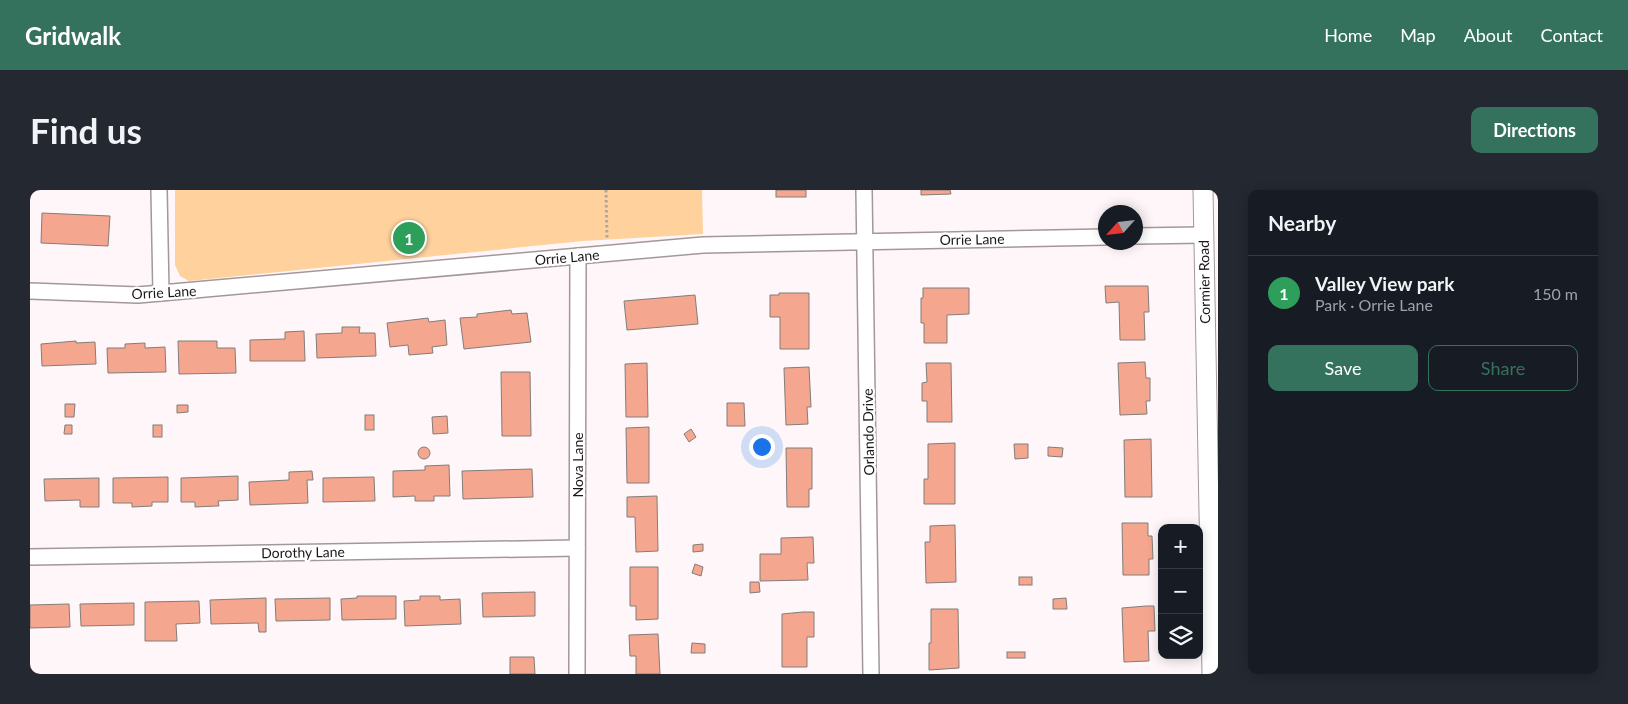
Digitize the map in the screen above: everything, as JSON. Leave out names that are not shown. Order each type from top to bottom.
[{"type":"street","points":[[159,190],[161,293]]},
{"type":"street","name":"Orlando Drive","points":[[864,190],[871,674]]},
{"type":"street","name":"Cormier Road","points":[[1203,190],[1214,583],[1212,674]]},
{"type":"street","points":[[1143,236],[1204,235]]},
{"type":"street","name":"Orrie Lane","points":[[30,290],[138,295],[703,244],[1098,237]]},
{"type":"street","name":"Nova Lane","points":[[577,674],[578,256]]},
{"type":"street","name":"Dorothy Lane","points":[[30,557],[577,548]]},
{"type":"path","points":[[606,190],[608,253]]},
{"type":"shaded area","points":[[175,190],[702,190],[703,234],[583,241],[189,281],[180,276],[175,265]]},
{"type":"building","points":[[776,190],[806,190],[806,197],[776,197]]},
{"type":"building","points":[[921,190],[950,190],[951,194],[921,195]]},
{"type":"building","points":[[42,213],[110,216],[108,246],[41,243]]},
{"type":"building","points":[[1105,286],[1148,286],[1149,312],[1144,312],[1145,340],[1120,340],[1119,302],[1106,303]]},
{"type":"building","points":[[923,288],[969,288],[969,314],[947,315],[947,343],[924,343],[924,323],[921,323]]},
{"type":"building","points":[[779,293],[809,293],[809,349],[780,349],[780,317],[770,317],[770,295],[779,295]]},
{"type":"building","points":[[695,295],[698,324],[627,330],[624,301]]},
{"type":"building","points":[[511,310],[512,314],[527,313],[531,342],[464,349],[460,318],[477,317],[477,314]]},
{"type":"building","points":[[428,318],[429,322],[445,320],[447,345],[432,347],[433,353],[409,355],[408,345],[390,347],[387,323]]},
{"type":"building","points":[[342,327],[360,327],[359,333],[375,333],[376,356],[317,358],[316,334],[342,333]]},
{"type":"building","points":[[304,331],[305,361],[250,361],[250,340],[285,339],[285,332]]},
{"type":"building","points":[[76,341],[76,343],[95,342],[96,364],[42,366],[41,344]]},
{"type":"building","points":[[178,341],[217,341],[217,348],[235,348],[236,373],[179,374]]},
{"type":"building","points":[[145,343],[145,348],[165,347],[166,372],[108,373],[107,348],[125,348],[125,344]]},
{"type":"building","points":[[1145,362],[1146,378],[1150,378],[1150,401],[1146,401],[1147,414],[1120,415],[1118,363]]},
{"type":"building","points":[[647,363],[648,417],[626,417],[625,364]]},
{"type":"building","points":[[926,363],[951,363],[952,422],[927,422],[927,401],[922,401],[922,383],[927,382]]},
{"type":"building","points":[[809,367],[811,407],[807,407],[808,424],[786,425],[784,368]]},
{"type":"building","points":[[501,372],[530,372],[531,436],[502,436]]},
{"type":"building","points":[[727,403],[744,403],[745,426],[727,426]]},
{"type":"building","points":[[65,404],[75,404],[74,417],[65,417]]},
{"type":"building","points":[[177,405],[188,405],[188,412],[177,413]]},
{"type":"building","points":[[365,415],[374,415],[374,430],[365,430]]},
{"type":"building","points":[[447,416],[448,433],[433,434],[432,417]]},
{"type":"building","points":[[65,425],[72,425],[72,434],[64,434]]},
{"type":"building","points":[[153,425],[162,425],[162,437],[153,437]]},
{"type":"building","points":[[649,427],[649,483],[627,483],[626,428]]},
{"type":"building","points":[[691,429],[696,437],[689,442],[684,434]]},
{"type":"building","points":[[1151,439],[1152,497],[1125,497],[1124,440]]},
{"type":"building","points":[[955,443],[955,504],[924,504],[924,479],[928,479],[928,444]]},
{"type":"building","points":[[1014,444],[1028,444],[1028,458],[1015,459]]},
{"type":"building","points":[[424,447],[430,453],[424,459],[418,453]]},
{"type":"building","points":[[1048,447],[1063,448],[1062,457],[1048,456]]},
{"type":"building","points":[[786,448],[812,448],[812,489],[809,489],[809,507],[787,507]]},
{"type":"building","points":[[449,465],[450,496],[434,496],[434,501],[415,501],[415,496],[393,497],[393,471],[425,470],[425,466]]},
{"type":"building","points":[[532,469],[533,497],[463,499],[462,471]]},
{"type":"building","points":[[312,471],[313,480],[307,480],[308,503],[250,505],[249,482],[289,480],[289,472]]},
{"type":"building","points":[[238,476],[238,500],[218,501],[219,506],[195,507],[195,502],[181,502],[181,478]]},
{"type":"building","points":[[168,477],[168,502],[152,502],[152,506],[132,507],[132,503],[113,503],[113,478]]},
{"type":"building","points":[[374,477],[375,501],[323,502],[323,478]]},
{"type":"building","points":[[99,478],[99,507],[80,507],[80,500],[45,501],[44,479]]},
{"type":"building","points":[[657,496],[658,551],[636,552],[635,517],[627,517],[627,497]]},
{"type":"building","points":[[1122,523],[1148,523],[1148,536],[1152,536],[1153,559],[1149,559],[1149,575],[1123,575]]},
{"type":"building","points":[[955,525],[956,582],[926,583],[925,542],[930,542],[930,526]]},
{"type":"building","points":[[813,537],[814,563],[807,563],[808,580],[760,581],[760,554],[781,554],[781,538]]},
{"type":"building","points":[[703,544],[703,551],[693,552],[693,545]]},
{"type":"building","points":[[695,564],[703,567],[701,576],[692,573]]},
{"type":"building","points":[[630,567],[658,567],[658,619],[636,620],[636,606],[630,606]]},
{"type":"building","points":[[1019,577],[1032,577],[1032,585],[1019,585]]},
{"type":"building","points":[[750,582],[759,582],[760,592],[750,593]]},
{"type":"building","points":[[535,592],[535,616],[483,617],[482,593]]},
{"type":"building","points":[[357,596],[396,596],[396,619],[342,620],[341,599],[357,598]]},
{"type":"building","points":[[420,596],[440,596],[440,600],[460,599],[461,624],[405,626],[404,601],[420,600]]},
{"type":"building","points":[[266,598],[266,632],[259,632],[258,623],[211,624],[210,600]]},
{"type":"building","points":[[330,598],[330,620],[276,621],[275,599]]},
{"type":"building","points":[[1066,598],[1067,609],[1053,609],[1053,599]]},
{"type":"building","points":[[199,601],[200,623],[176,624],[177,641],[145,641],[145,602]]},
{"type":"building","points":[[134,603],[134,625],[81,626],[80,604]]},
{"type":"building","points":[[69,604],[70,627],[30,628],[30,605]]},
{"type":"building","points":[[1154,606],[1155,631],[1148,631],[1149,661],[1124,662],[1122,608]]},
{"type":"building","points":[[931,609],[958,609],[959,668],[929,670]]},
{"type":"building","points":[[814,612],[814,637],[807,637],[807,667],[782,667],[782,614]]},
{"type":"building","points":[[658,634],[660,674],[636,674],[636,656],[630,656],[629,635]]},
{"type":"building","points":[[692,643],[705,644],[705,653],[691,653]]},
{"type":"building","points":[[1007,652],[1025,652],[1025,658],[1007,658]]},
{"type":"building","points":[[510,657],[534,657],[535,674],[510,674]]},
{"type":"place","name":"Valley View park","points":[[409,238]]}]
